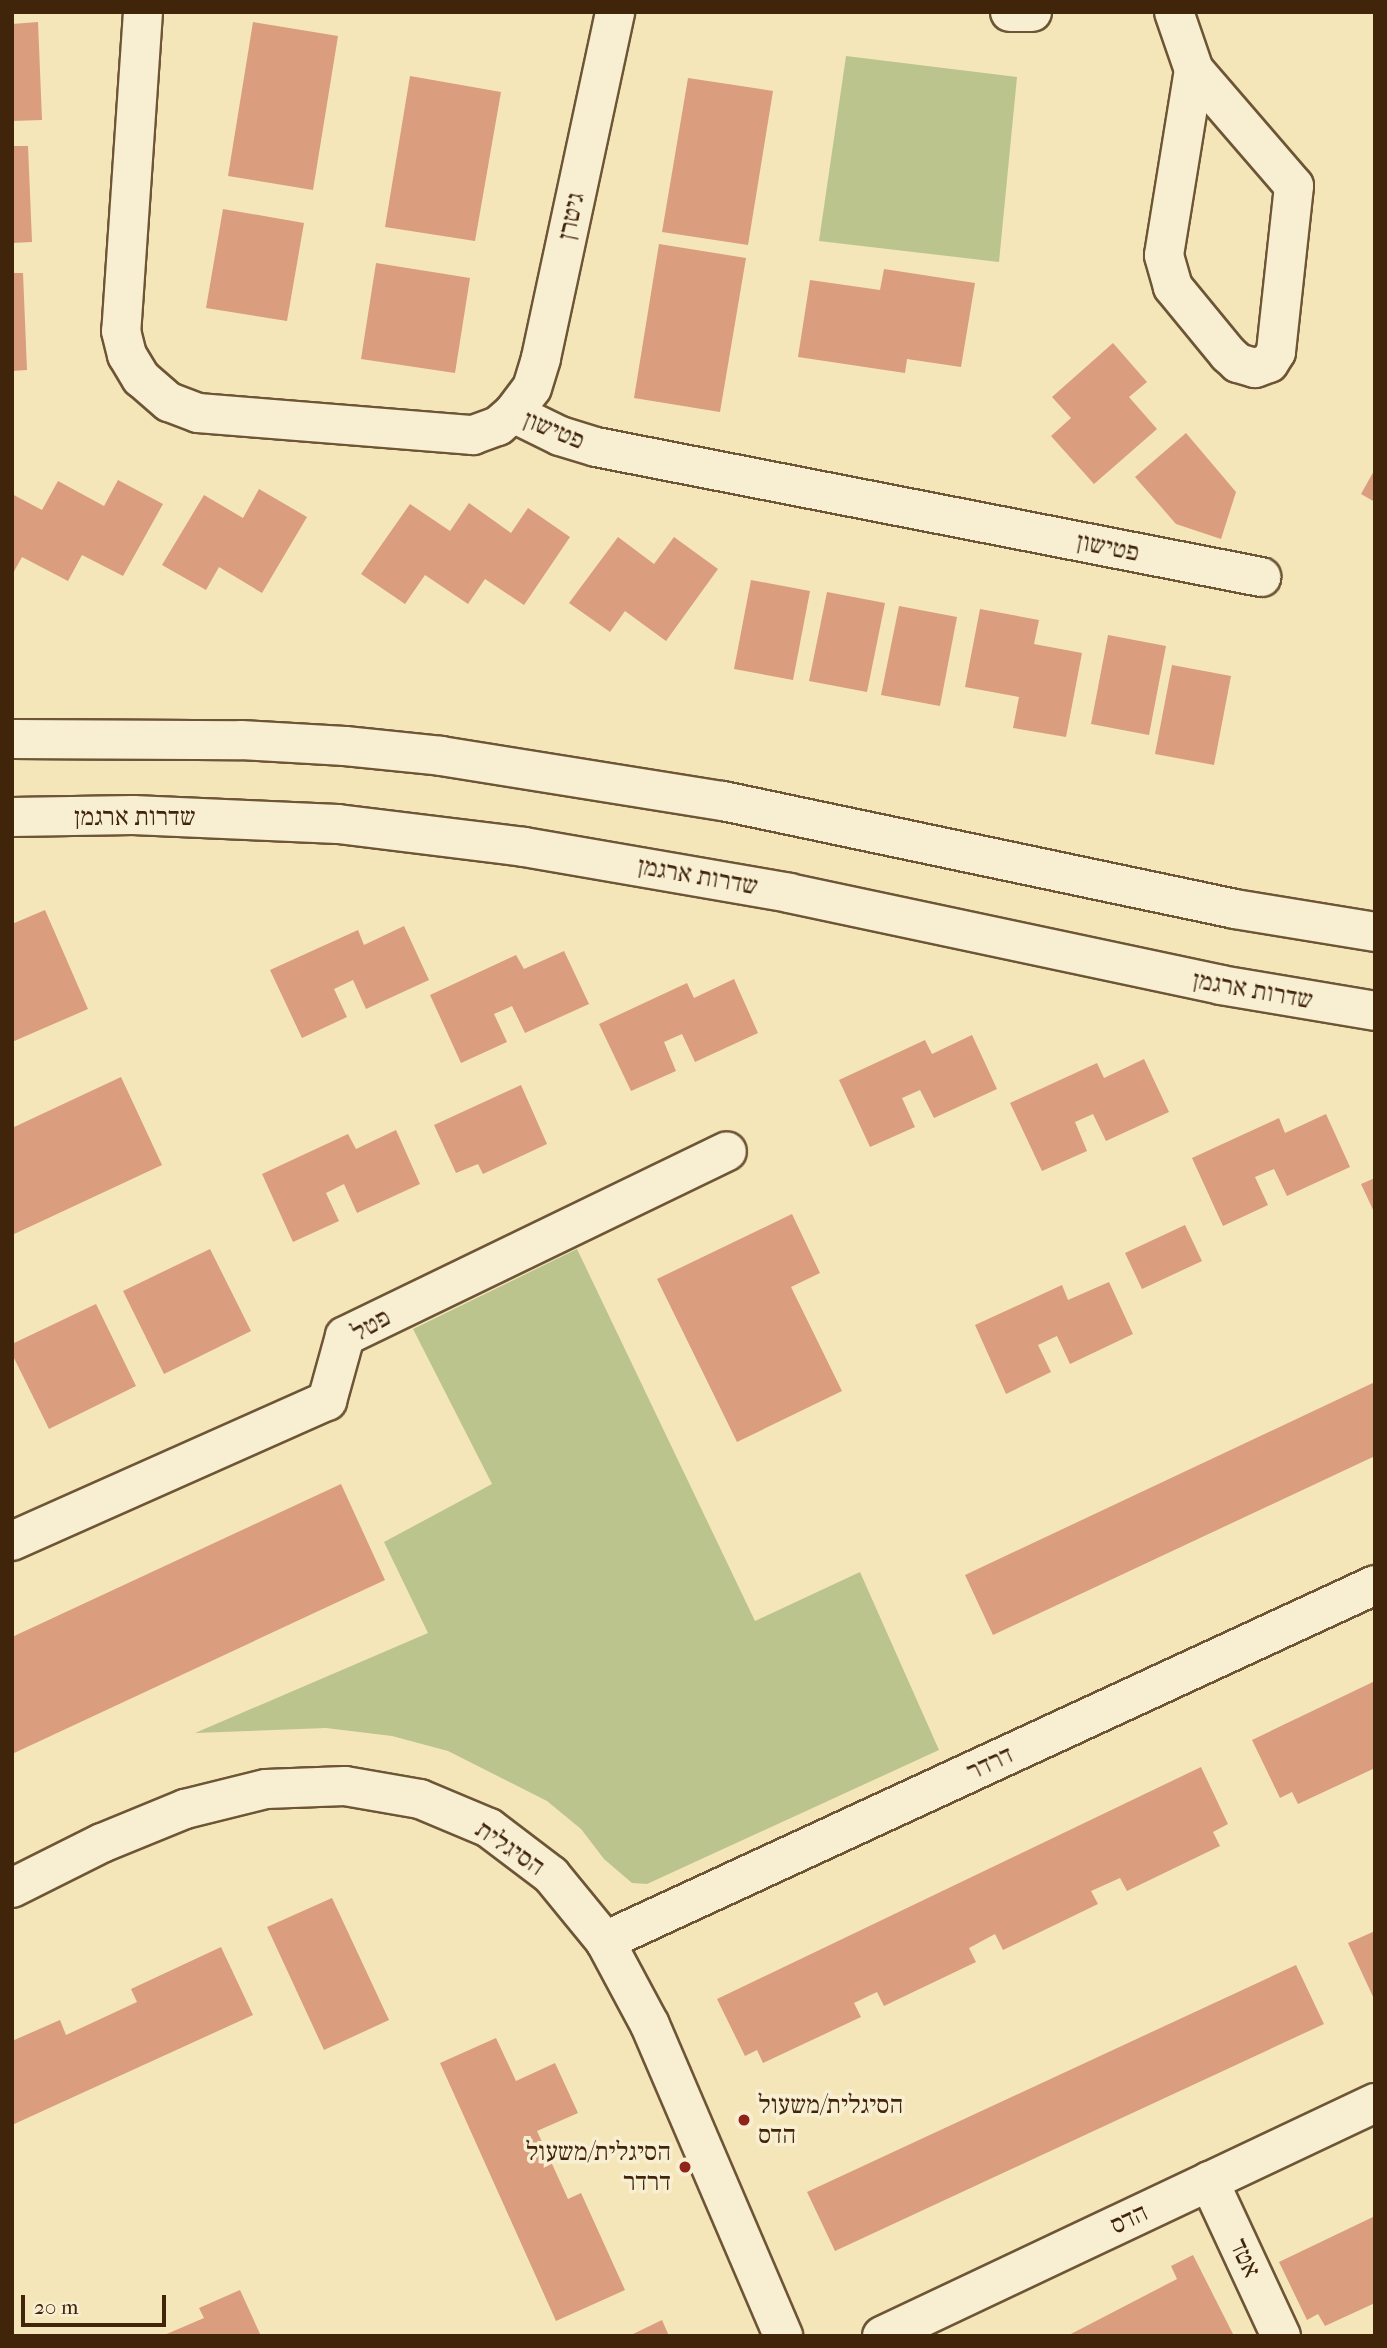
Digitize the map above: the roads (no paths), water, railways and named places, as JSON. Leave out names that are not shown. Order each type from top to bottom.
[{"type":"street","name":"פטישון","points":[[143,12],[121,331],[127,355],[141,378],[169,401],[198,413],[473,435],[498,426],[513,412],[560,436],[596,447],[1261,577]]},
{"type":"street","name":"גיטרן","points":[[513,412],[532,388],[541,358],[615,12]]},
{"type":"street","points":[[1010,12],[1032,12]]},
{"type":"street","points":[[1174,12],[1194,70],[1294,186],[1276,352],[1269,363],[1255,368],[1238,363],[1228,354],[1172,287],[1164,255],[1194,70]]},
{"type":"street","points":[[12,739],[241,740],[345,746],[468,760],[723,801],[1235,909],[1375,932]]},
{"type":"street","name":"שדרות ארגמן","points":[[12,817],[238,818],[338,824],[497,844],[749,885],[1220,985],[1375,1011]]},
{"type":"street","name":"פטל","points":[[12,1541],[327,1401],[345,1336],[727,1151]]},
{"type":"street","name":"דרדר","points":[[606,1941],[1375,1585]]},
{"type":"street","name":"הסיגלית","points":[[12,1888],[102,1843],[185,1809],[266,1790],[345,1786],[420,1798],[489,1828],[551,1875],[606,1941],[650,2025],[783,2336]]},
{"type":"street","name":"הדס","points":[[882,2336],[1375,2103]]},
{"type":"street","name":"אטד","points":[[1209,2181],[1281,2336]]},
{"type":"street","name":"הסיגלית","points":[[753,2262],[798,2336]]},
{"type":"place","name":"הסיגלית/משעול הדס","points":[[744,2120]]},
{"type":"place","name":"הסיגלית/משעול דרדר","points":[[685,2167]]}]
